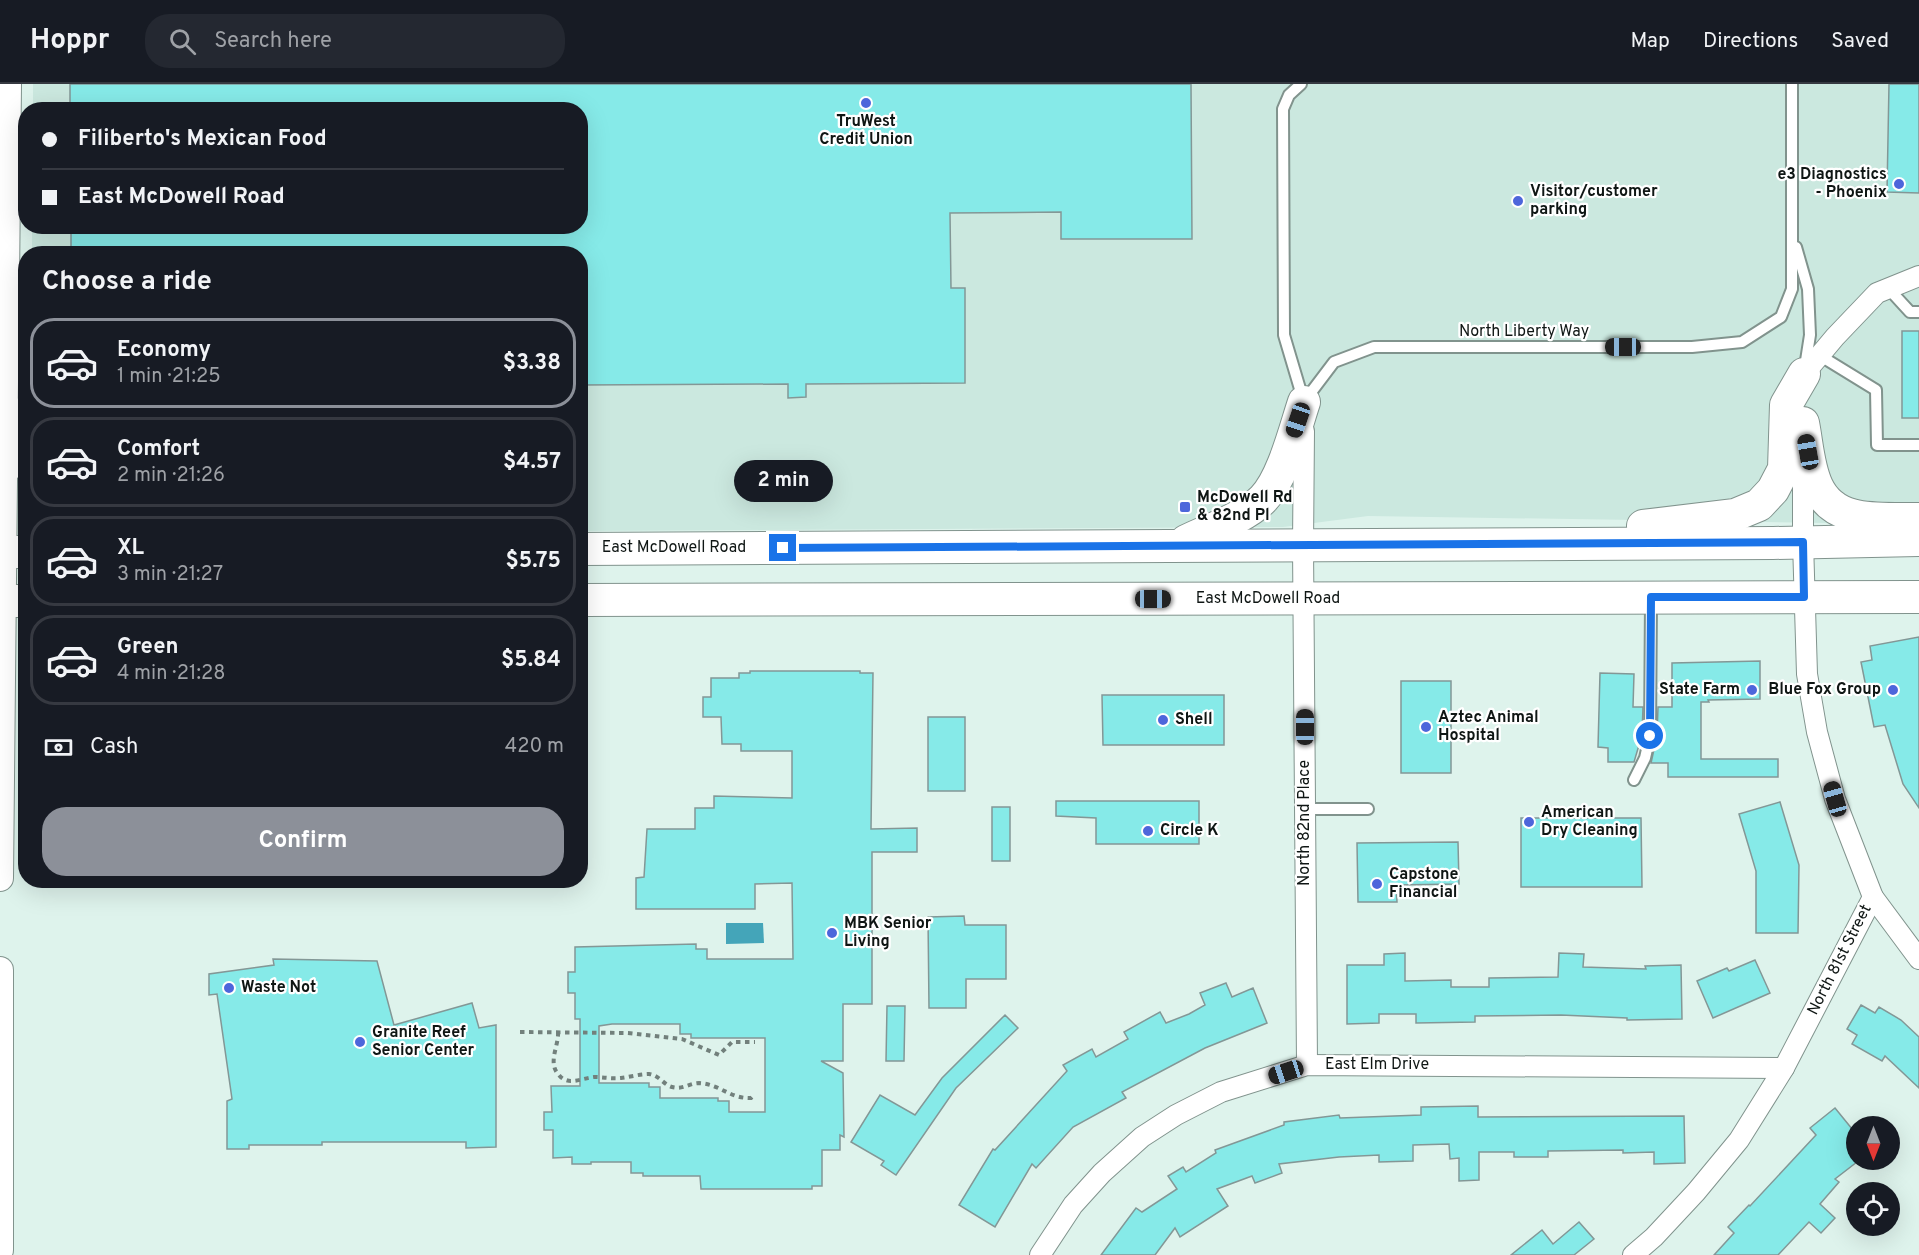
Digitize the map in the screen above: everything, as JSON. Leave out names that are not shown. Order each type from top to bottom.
[{"type":"main road","points":[[1498,544],[1735,515],[1759,505],[1773,490],[1784,469],[1786,405],[1812,364]]},
{"type":"main road","points":[[1178,545],[1252,508],[1264,498],[1279,473],[1304,402]]},
{"type":"main road","points":[[4,407],[18,454]]},
{"type":"main road","points":[[1803,423],[1816,485],[1827,502],[1839,511],[1856,517],[1919,519]]},
{"type":"main road","name":"East McDowell Road","points":[[588,549],[1919,540]]},
{"type":"main road","points":[[627,548],[627,600]]},
{"type":"main road","name":"East McDowell Road","points":[[588,600],[1919,597]]},
{"type":"street","points":[[0,878],[9,601],[4,407],[8,84]]},
{"type":"street","points":[[1812,364],[1877,293],[1919,276]]},
{"type":"street","name":"North 81st Street","points":[[1633,1255],[1654,1237],[1696,1192],[1739,1140],[1784,1068],[1873,897],[1835,799],[1816,732],[1807,674],[1803,542],[1803,423],[1812,364]]},
{"type":"street","name":"North 82nd Place","points":[[1304,402],[1307,1065]]},
{"type":"street","points":[[1873,897],[1919,960]]},
{"type":"street","points":[[0,970],[0,1250]]},
{"type":"street","name":"East Elm Drive","points":[[1040,1255],[1073,1205],[1102,1173],[1142,1137],[1176,1115],[1221,1092],[1307,1065],[1784,1068]]},
{"type":"lane","points":[[1301,84],[1289,95],[1283,109],[1283,269],[1284,335],[1304,402]]},
{"type":"lane","name":"North Liberty Way","points":[[1304,402],[1334,362],[1374,347],[1692,347],[1742,342],[1780,317],[1792,290],[1792,84]]},
{"type":"lane","name":"North Liberty Way","points":[[1792,234],[1808,289],[1812,364]]},
{"type":"lane","points":[[1888,288],[1910,312],[1919,312]]},
{"type":"lane","points":[[1812,364],[1876,390],[1877,445],[1919,445]]},
{"type":"lane","points":[[1634,780],[1646,758],[1650,736],[1651,597]]},
{"type":"lane","points":[[1305,809],[1368,810]]},
{"type":"path","points":[[520,1032],[628,1033],[682,1039],[719,1055],[732,1042],[755,1042]]},
{"type":"path","points":[[558,1032],[559,1043],[553,1059],[554,1067],[564,1080],[573,1081],[596,1077],[621,1078],[648,1074],[671,1087],[680,1088],[697,1083],[722,1089],[740,1099],[751,1098],[755,1094]]},
{"type":"shaded area","points":[[33,84],[1919,84],[1919,512],[1859,512],[1828,523],[1368,516],[1283,527],[588,531],[588,246],[32,246],[32,234],[588,234],[588,102],[33,102]]},
{"type":"water","points":[[726,923],[763,923],[764,943],[726,944]]},
{"type":"building","points":[[70,84],[1191,84],[1192,239],[1061,239],[1061,212],[950,213],[951,288],[965,288],[965,383],[806,384],[806,397],[788,398],[788,384],[588,385],[588,246],[71,246],[71,234],[588,234],[588,102],[70,102]]},
{"type":"building","points":[[1889,84],[1919,84],[1919,193],[1887,192]]},
{"type":"building","points":[[1902,331],[1919,331],[1919,418],[1902,418]]},
{"type":"building","name":"Blue Fox Group","points":[[1919,637],[1919,808],[1903,784],[1885,725],[1874,727],[1861,662],[1872,660],[1870,646]]},
{"type":"building","points":[[1760,661],[1760,699],[1701,702],[1701,759],[1778,759],[1778,777],[1668,777],[1668,763],[1651,763],[1657,736],[1658,707],[1672,707],[1672,663]]},
{"type":"building","name":"MBK Senior Living","points":[[750,671],[860,671],[860,673],[873,673],[871,829],[917,828],[917,852],[872,852],[872,1004],[843,1004],[843,1061],[821,1061],[843,1073],[844,1137],[840,1135],[840,1150],[822,1150],[822,1186],[812,1186],[812,1189],[701,1189],[700,1176],[643,1176],[643,1173],[631,1173],[631,1162],[572,1164],[572,1157],[553,1158],[553,1130],[544,1130],[544,1112],[552,1112],[551,1086],[580,1086],[580,1019],[575,1019],[575,993],[568,993],[568,972],[575,972],[575,947],[696,944],[696,949],[707,949],[707,959],[793,959],[792,883],[755,884],[755,909],[636,909],[636,878],[644,877],[647,829],[695,829],[695,808],[714,808],[714,796],[792,798],[792,751],[741,751],[741,744],[722,744],[721,717],[703,717],[703,697],[711,697],[711,678],[739,678],[739,673],[750,673]],"holes":[[[680,1024],[680,1034],[691,1034],[691,1038],[765,1038],[765,1112],[729,1112],[729,1101],[718,1101],[718,1098],[660,1098],[660,1087],[649,1087],[649,1083],[599,1083],[599,1026]]]},
{"type":"building","points":[[1600,673],[1634,674],[1633,707],[1643,707],[1642,735],[1634,762],[1608,762],[1608,748],[1598,747]]},
{"type":"building","name":"Aztec Animal Hospital","points":[[1401,681],[1451,681],[1451,773],[1401,773]]},
{"type":"building","name":"Shell","points":[[1102,695],[1224,695],[1224,745],[1103,745]]},
{"type":"building","points":[[928,717],[965,717],[965,791],[928,791]]},
{"type":"building","name":"Circle K","points":[[1056,801],[1199,801],[1199,844],[1096,844],[1096,818],[1056,816]]},
{"type":"building","points":[[1780,802],[1799,865],[1798,933],[1756,933],[1756,871],[1739,814]]},
{"type":"building","points":[[992,807],[1010,807],[1010,861],[992,861]]},
{"type":"building","points":[[1521,818],[1641,818],[1642,887],[1521,887]]},
{"type":"building","name":"Capstone Financial","points":[[1458,842],[1459,884],[1396,885],[1397,902],[1358,902],[1357,843]]},
{"type":"building","points":[[964,916],[965,925],[1006,925],[1006,979],[966,979],[966,1008],[929,1008],[928,917]]},
{"type":"building","points":[[1405,953],[1405,981],[1451,980],[1451,987],[1489,987],[1489,978],[1558,977],[1559,953],[1584,954],[1583,967],[1646,969],[1645,966],[1681,965],[1682,1019],[1627,1020],[1627,1018],[1561,1015],[1475,1016],[1475,1022],[1416,1023],[1416,1014],[1379,1014],[1379,1023],[1347,1024],[1347,965],[1384,965],[1384,954]]},
{"type":"building","name":"Granite Reef Senior Center","points":[[273,959],[377,961],[394,1025],[472,1003],[479,1028],[496,1025],[496,1147],[466,1148],[466,1142],[322,1142],[322,1145],[249,1145],[249,1149],[227,1149],[227,1101],[232,1099],[217,994],[209,995],[209,974],[274,965]]},
{"type":"building","points":[[1755,960],[1770,993],[1713,1018],[1697,981],[1727,968],[1729,971]]},
{"type":"building","points":[[1226,983],[1232,997],[1253,988],[1267,1023],[1205,1048],[1122,1092],[1126,1098],[1073,1127],[1036,1168],[1032,1164],[995,1227],[959,1205],[993,1149],[995,1150],[1067,1071],[1063,1065],[1092,1049],[1096,1057],[1128,1039],[1124,1032],[1160,1012],[1166,1023],[1189,1014],[1205,1005],[1200,993]]},
{"type":"building","points":[[1861,1005],[1875,1013],[1879,1007],[1901,1020],[1919,1037],[1919,1088],[1885,1056],[1882,1061],[1852,1044],[1857,1035],[1847,1029]]},
{"type":"building","points":[[887,1006],[905,1006],[904,1061],[886,1061]]},
{"type":"building","points":[[1005,1015],[1018,1028],[956,1088],[896,1175],[881,1165],[884,1161],[851,1142],[880,1095],[915,1115],[942,1078]]},
{"type":"building","points":[[1478,1106],[1478,1117],[1684,1116],[1685,1163],[1654,1164],[1654,1152],[1623,1153],[1623,1150],[1548,1151],[1548,1157],[1514,1157],[1514,1152],[1479,1152],[1479,1180],[1459,1181],[1459,1158],[1450,1159],[1449,1144],[1413,1145],[1413,1161],[1379,1162],[1379,1155],[1279,1164],[1282,1173],[1255,1183],[1252,1176],[1217,1189],[1228,1206],[1180,1237],[1175,1228],[1155,1255],[1101,1255],[1136,1208],[1142,1212],[1177,1189],[1168,1176],[1183,1167],[1186,1172],[1216,1153],[1215,1150],[1284,1125],[1284,1122],[1339,1115],[1340,1118],[1421,1115],[1421,1107]]},
{"type":"building","points":[[1835,1108],[1846,1122],[1847,1170],[1835,1179],[1839,1182],[1820,1204],[1835,1218],[1821,1233],[1809,1222],[1778,1255],[1714,1255],[1734,1233],[1728,1227],[1816,1135],[1810,1128]]},
{"type":"building","points":[[1579,1222],[1594,1239],[1574,1255],[1511,1255],[1542,1230],[1553,1244]]},
{"type":"place","name":"TruWest Credit Union","points":[[866,103]]},
{"type":"place","name":"e3 Diagnostics - Phoenix","points":[[1899,184]]},
{"type":"place","name":"Visitor/customer parking","points":[[1518,201]]},
{"type":"place","name":"McDowell Rd & 82nd Pl","points":[[1185,507]]},
{"type":"place","name":"State Farm","points":[[1752,690]]},
{"type":"place","name":"Blue Fox Group","points":[[1893,690]]},
{"type":"place","name":"Shell","points":[[1163,720]]},
{"type":"place","name":"Aztec Animal Hospital","points":[[1426,727]]},
{"type":"place","name":"American Dry Cleaning","points":[[1529,822]]},
{"type":"place","name":"Circle K","points":[[1148,831]]},
{"type":"place","name":"Capstone Financial","points":[[1377,884]]},
{"type":"place","name":"MBK Senior Living","points":[[832,933]]},
{"type":"place","name":"Waste Not","points":[[229,988]]},
{"type":"place","name":"Granite Reef Senior Center","points":[[360,1042]]},
{"type":"route","points":[[783,548],[1803,542],[1804,597],[1651,597],[1650,736]]}]
